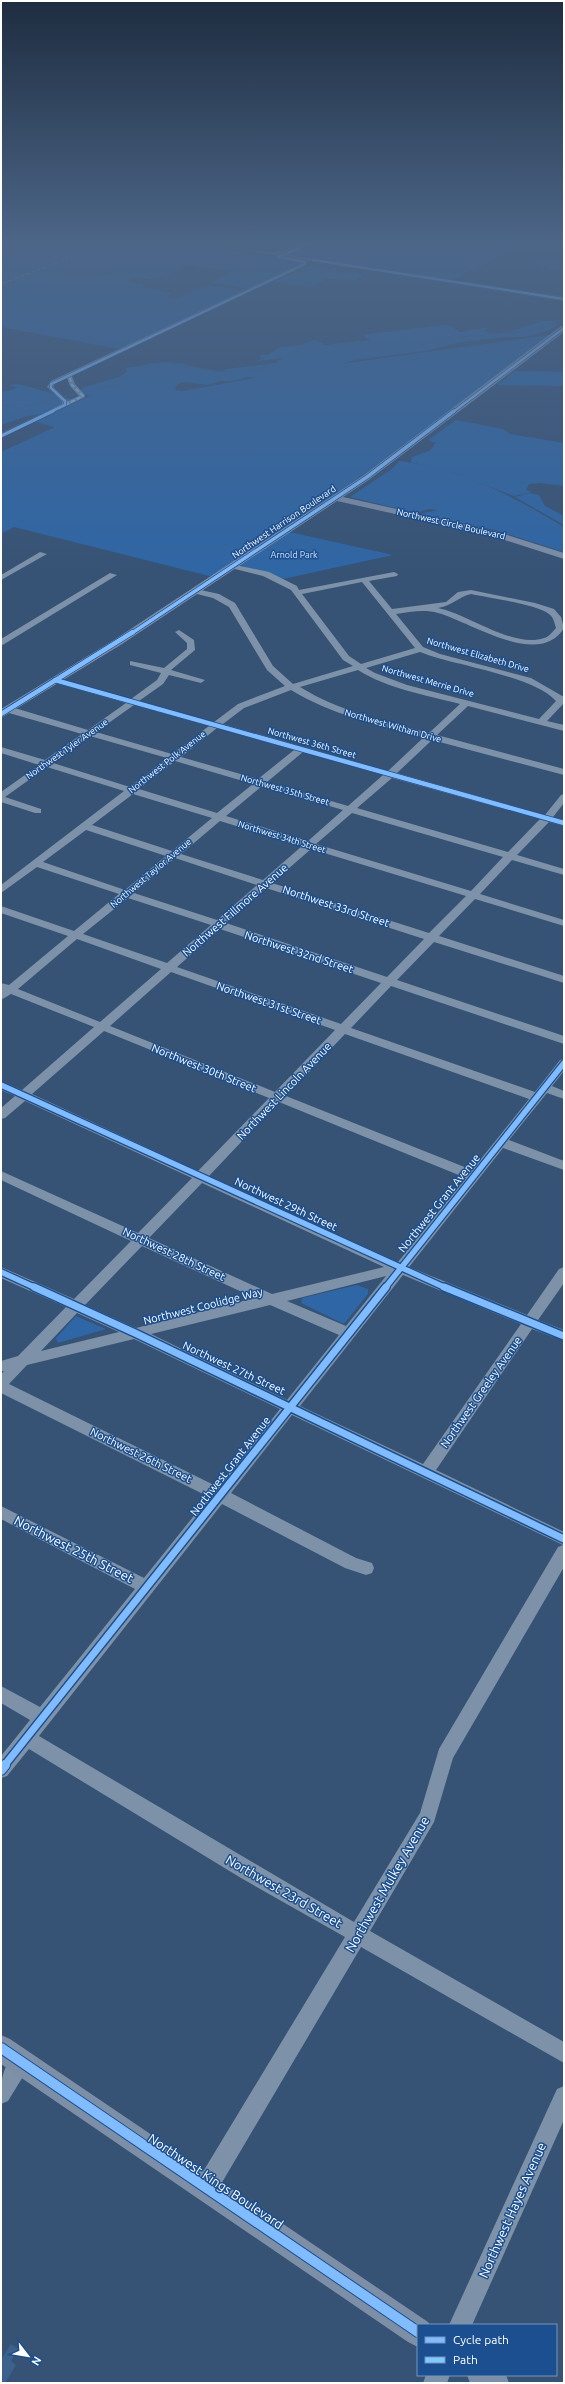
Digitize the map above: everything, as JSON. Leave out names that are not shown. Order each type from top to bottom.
[{"type":"main road","name":"Northwest Harrison Boulevard","points":[[6,711],[196,591],[336,498],[405,450],[532,352]]},
{"type":"main road","name":"Northwest Circle Boulevard","points":[[336,498],[498,534],[564,556]]},
{"type":"main road","name":"Northwest Kings Boulevard","points":[[12,2055],[417,2331]]},
{"type":"main road","points":[[484,2376],[494,2383]]},
{"type":"street","points":[[62,400],[50,385],[117,352]]},
{"type":"street","points":[[1,436],[62,400],[83,396],[69,381],[68,376],[71,374]]},
{"type":"street","points":[[1,578],[43,554]]},
{"type":"street","name":"Northwest Merrie Drive","points":[[234,566],[272,576],[299,592],[346,658],[357,667],[385,681],[564,728]]},
{"type":"street","points":[[299,592],[394,574]]},
{"type":"street","points":[[1,644],[113,576]]},
{"type":"street","name":"Northwest Elizabeth Drive","points":[[363,579],[420,649],[437,656],[528,680],[560,698],[561,702],[541,722]]},
{"type":"street","name":"Northwest Witham Drive","points":[[196,591],[216,596],[232,605],[270,668],[292,687],[316,701],[349,714],[564,772]]},
{"type":"street","points":[[390,612],[425,608],[448,608],[496,633],[528,641],[548,640],[558,631],[561,625],[555,614],[545,609],[481,593],[463,593],[448,608]]},
{"type":"street","points":[[166,671],[171,665],[188,654],[192,648],[191,642],[179,632]]},
{"type":"street","name":"Northwest Polk Avenue","points":[[1,890],[215,725],[249,702],[292,687],[420,649]]},
{"type":"street","points":[[133,663],[151,669],[166,671],[201,680]]},
{"type":"street","name":"Northwest Tyler Avenue","points":[[1,798],[160,682],[166,671]]},
{"type":"street","name":"Northwest 36th Street","points":[[55,680],[564,823]]},
{"type":"street","name":"Northwest Fillmore Avenue","points":[[1,1114],[390,774],[466,703]]},
{"type":"street","name":"Northwest 35th Street","points":[[6,711],[90,733],[564,872]]},
{"type":"street","name":"Northwest Taylor Avenue","points":[[4,990],[76,936],[301,749]]},
{"type":"street","name":"Northwest 34th Street","points":[[1,750],[564,923]]},
{"type":"street","name":"Northwest Lincoln Avenue","points":[[1,1384],[474,895],[547,818],[564,797]]},
{"type":"street","points":[[1,798],[38,811]]},
{"type":"street","name":"Northwest 33rd Street","points":[[84,826],[564,980]]},
{"type":"street","name":"Northwest 32nd Street","points":[[35,863],[564,1040]]},
{"type":"street","name":"Northwest 31st Street","points":[[1,909],[344,1030],[540,1092],[564,1095]]},
{"type":"street","name":"Northwest 30th Street","points":[[4,990],[102,1026],[474,1176]]},
{"type":"street","name":"Northwest Grant Avenue","points":[[1,1770],[564,1063]]},
{"type":"street","name":"Northwest 29th Street","points":[[1,1085],[400,1268],[564,1336]]},
{"type":"street","points":[[501,1142],[564,1166]]},
{"type":"street","name":"Northwest 28th Street","points":[[1,1175],[271,1300],[348,1333]]},
{"type":"street","name":"Northwest Coolidge Way","points":[[1,1366],[400,1268]]},
{"type":"street","name":"Northwest 27th Street","points":[[1,1272],[290,1406],[564,1539]]},
{"type":"street","name":"Northwest Greeley Avenue","points":[[426,1472],[564,1272]]},
{"type":"street","points":[[367,1276],[382,1291]]},
{"type":"street","name":"Northwest 26th Street","points":[[1,1384],[350,1563],[366,1568]]},
{"type":"street","name":"Northwest 25th Street","points":[[1,1512],[147,1587]]},
{"type":"street","name":"Northwest Mulkey Avenue","points":[[206,2188],[428,1816],[445,1755],[564,1552]]},
{"type":"street","points":[[1,1694],[43,1718]]},
{"type":"street","name":"Northwest 23rd Street","points":[[27,1738],[358,1934],[564,2053]]},
{"type":"street","points":[[1,2094],[12,2055]]},
{"type":"street","name":"Northwest Hayes Avenue","points":[[460,2324],[564,2096]]},
{"type":"green space","points":[[272,352],[415,352],[354,360],[341,364],[426,352],[527,352],[368,472],[213,577],[14,527],[1,534],[1,452],[55,427],[35,422],[89,396],[80,391],[82,388],[119,377],[127,372],[126,368],[161,362],[177,363],[221,372],[227,369],[276,363],[282,358],[253,362],[261,359],[260,355],[268,355]],"holes":[[[247,377],[255,378],[183,391],[175,390],[176,386],[182,382],[208,385],[221,381],[234,381]]]},
{"type":"green space","points":[[515,371],[564,372],[564,386],[497,385]]},
{"type":"green space","points":[[19,384],[58,395],[58,398],[75,399],[44,414],[27,416],[1,425],[1,392],[18,388],[8,385]]},
{"type":"green space","points":[[456,420],[503,429],[510,434],[564,443],[564,486],[540,483],[529,484],[526,490],[532,492],[514,496],[454,473],[411,462],[412,457],[429,451],[436,443],[428,440]]},
{"type":"green space","points":[[399,461],[421,464],[464,477],[485,485],[526,505],[564,527],[564,552],[495,530],[419,514],[438,510],[429,509],[416,513],[350,497],[392,469]]},
{"type":"green space","points":[[529,493],[539,495],[545,506],[564,516],[564,525],[515,497]]},
{"type":"green space","name":"Arnold Park","points":[[290,532],[393,555],[283,579],[240,565]]},
{"type":"green space","points":[[357,1285],[368,1289],[368,1294],[344,1324],[301,1303],[302,1298]]},
{"type":"green space","points":[[76,1316],[106,1329],[58,1343],[56,1338]]},
{"type":"shaded area","points":[[11,2344],[18,2349],[11,2361],[16,2365],[5,2383],[1,2380],[1,2360]]},
{"type":"waterway","points":[[86,392],[118,384],[116,380],[131,376],[135,372],[133,369],[149,364],[170,363],[216,372],[242,371],[286,364],[300,356],[312,352]]},
{"type":"waterway","points":[[1,405],[19,408],[75,394]]},
{"type":"marked path","points":[[65,405],[83,396],[72,385],[69,376],[71,374]]},
{"type":"cycle path","points":[[1,436],[65,405],[65,401],[51,388],[51,384],[118,352]]},
{"type":"cycle path","points":[[1,714],[118,642],[367,477],[532,352]]},
{"type":"cycle path","points":[[55,680],[564,823]]},
{"type":"cycle path","points":[[1,1770],[564,1063]]},
{"type":"cycle path","points":[[1,1085],[414,1275],[564,1336]]},
{"type":"cycle path","points":[[1,1272],[135,1333],[564,1539]]},
{"type":"cycle path","points":[[1,2048],[417,2331]]}]
